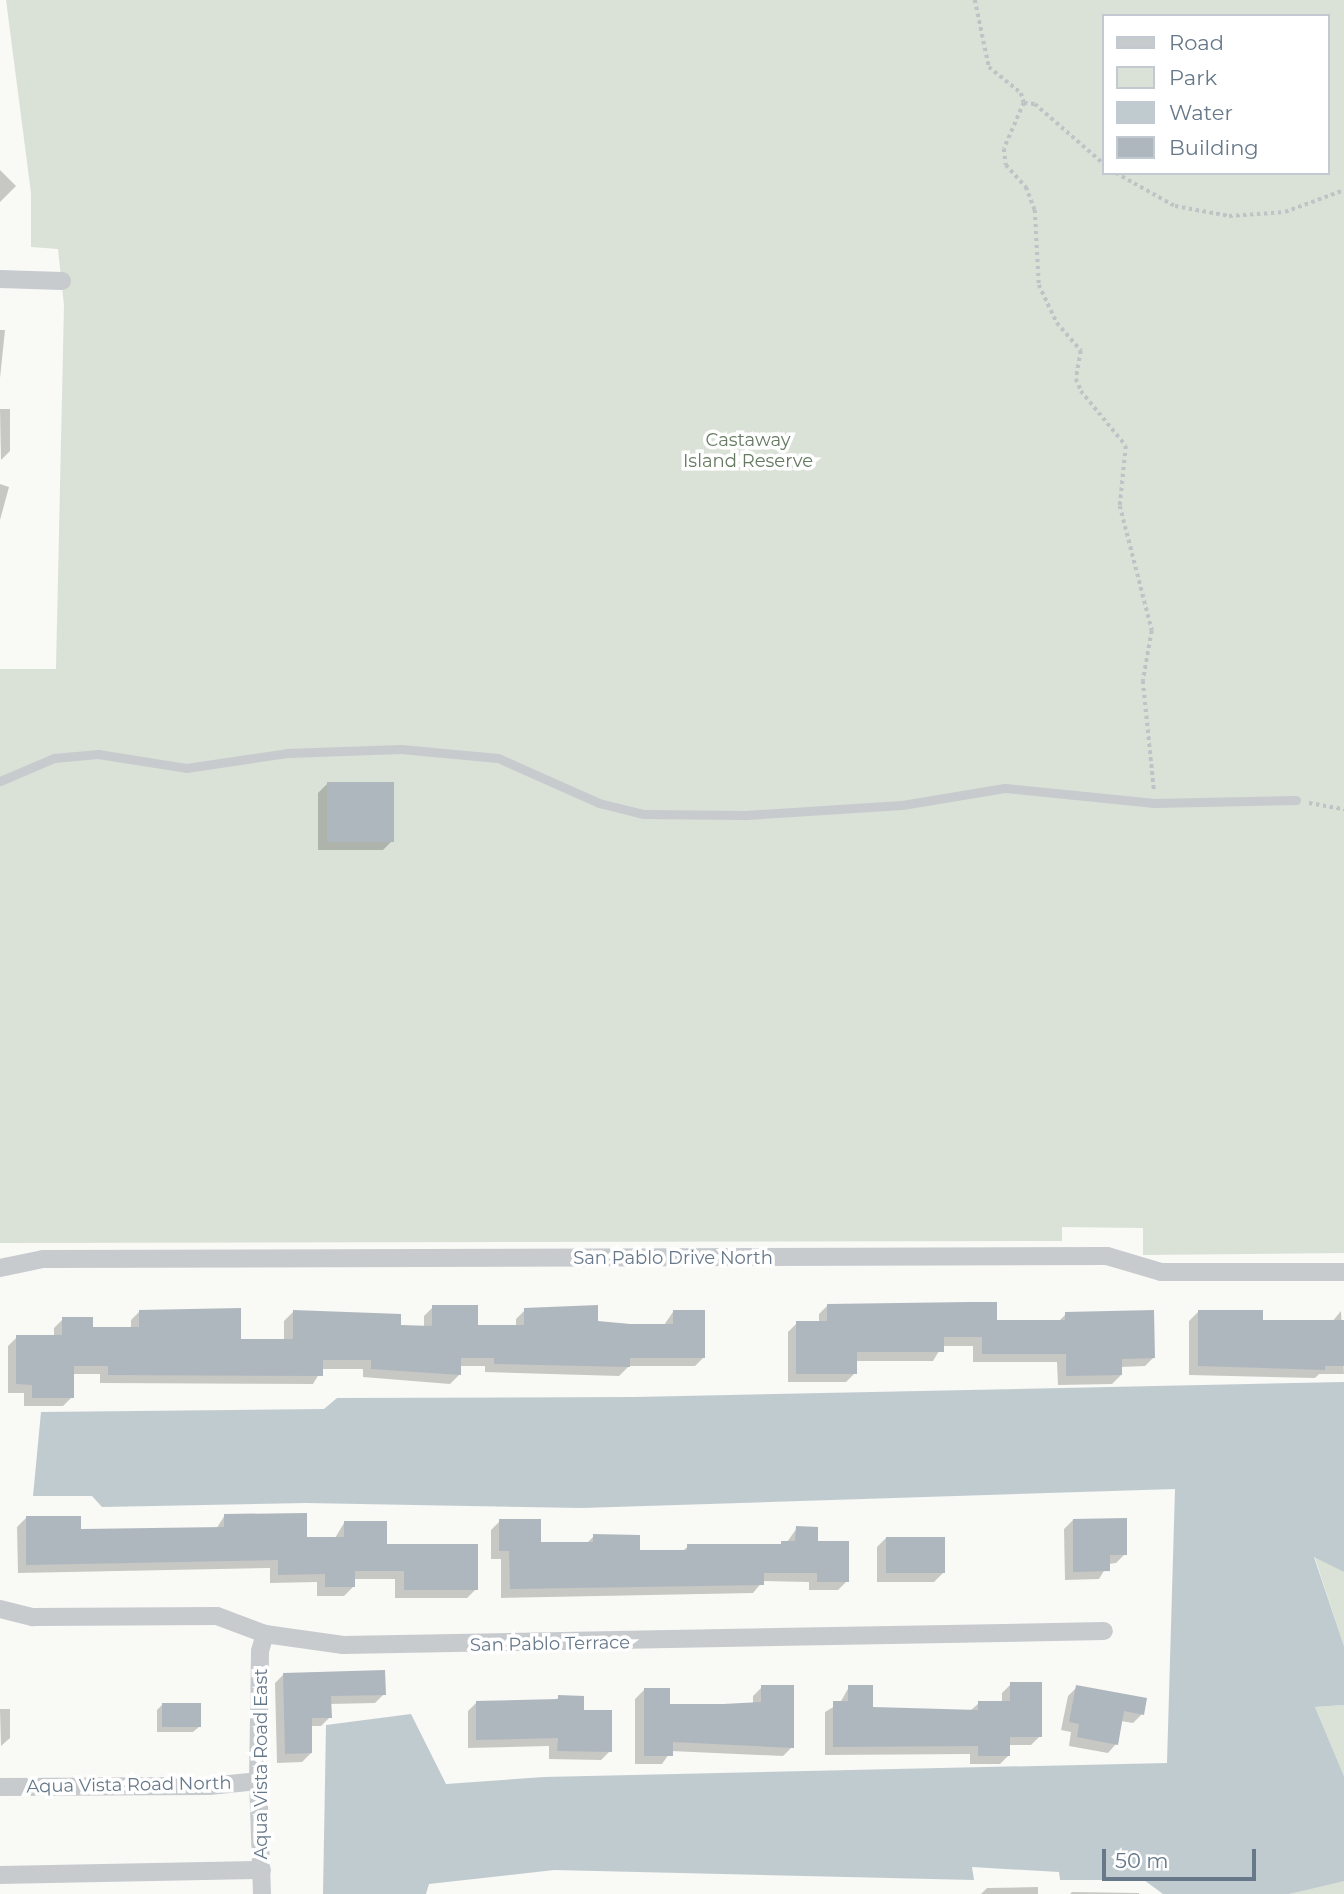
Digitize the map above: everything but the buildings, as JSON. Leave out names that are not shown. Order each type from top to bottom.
[{"type":"street","points":[[0,279],[62,281]]},
{"type":"street","name":"San Pablo Drive North","points":[[0,1268],[43,1259],[1107,1256],[1161,1272],[1344,1272]]},
{"type":"street","name":"San Pablo Terrace","points":[[0,1609],[33,1617],[217,1616],[265,1634],[343,1645],[510,1645],[1104,1631]]},
{"type":"street","name":"Aqua Vista Road East","points":[[262,1894],[258,1781],[260,1651],[265,1634]]},
{"type":"street","name":"Aqua Vista Road North","points":[[0,1787],[209,1786],[258,1781]]},
{"type":"street","points":[[0,1875],[262,1870]]},
{"type":"lane","points":[[0,781],[54,758],[98,754],[186,768],[287,753],[401,749],[498,758],[599,803],[643,814],[746,815],[902,805],[1005,788],[1154,803],[1296,800]]},
{"type":"path","points":[[975,0],[989,67],[1021,93],[1024,103],[1004,149],[1006,165],[1026,187],[1035,210],[1039,285],[1057,323],[1081,351],[1076,379],[1081,391],[1126,446],[1120,506],[1152,631],[1143,681],[1153,758],[1154,803]]},
{"type":"path","points":[[1024,103],[1035,104],[1102,161]]},
{"type":"path","points":[[1120,175],[1175,206],[1228,216],[1285,212],[1344,190]]},
{"type":"path","points":[[1296,800],[1344,809]]},
{"type":"green space","name":"Castaway Island Reserve","points":[[6,0],[1344,0],[1344,1253],[1143,1255],[1143,1228],[1062,1227],[1062,1241],[0,1243],[0,669],[56,669],[64,305],[58,249],[31,247],[31,193]]},
{"type":"green space","points":[[1314,1555],[1344,1572],[1344,1646]]},
{"type":"green space","points":[[1344,1705],[1344,1776],[1315,1707]]},
{"type":"green space","points":[[1344,1881],[1344,1894],[1289,1894],[1332,1882]]},
{"type":"water","points":[[1344,1382],[1344,1572],[1314,1557],[1344,1646],[1344,1705],[1315,1707],[1344,1776],[1344,1881],[1289,1894],[1163,1894],[1144,1880],[1060,1880],[1059,1872],[972,1867],[974,1880],[554,1870],[429,1884],[426,1894],[323,1894],[326,1725],[411,1714],[446,1784],[544,1777],[1167,1763],[1175,1489],[582,1508],[306,1503],[102,1507],[92,1496],[33,1496],[41,1412],[324,1409],[337,1398],[635,1397]]}]
